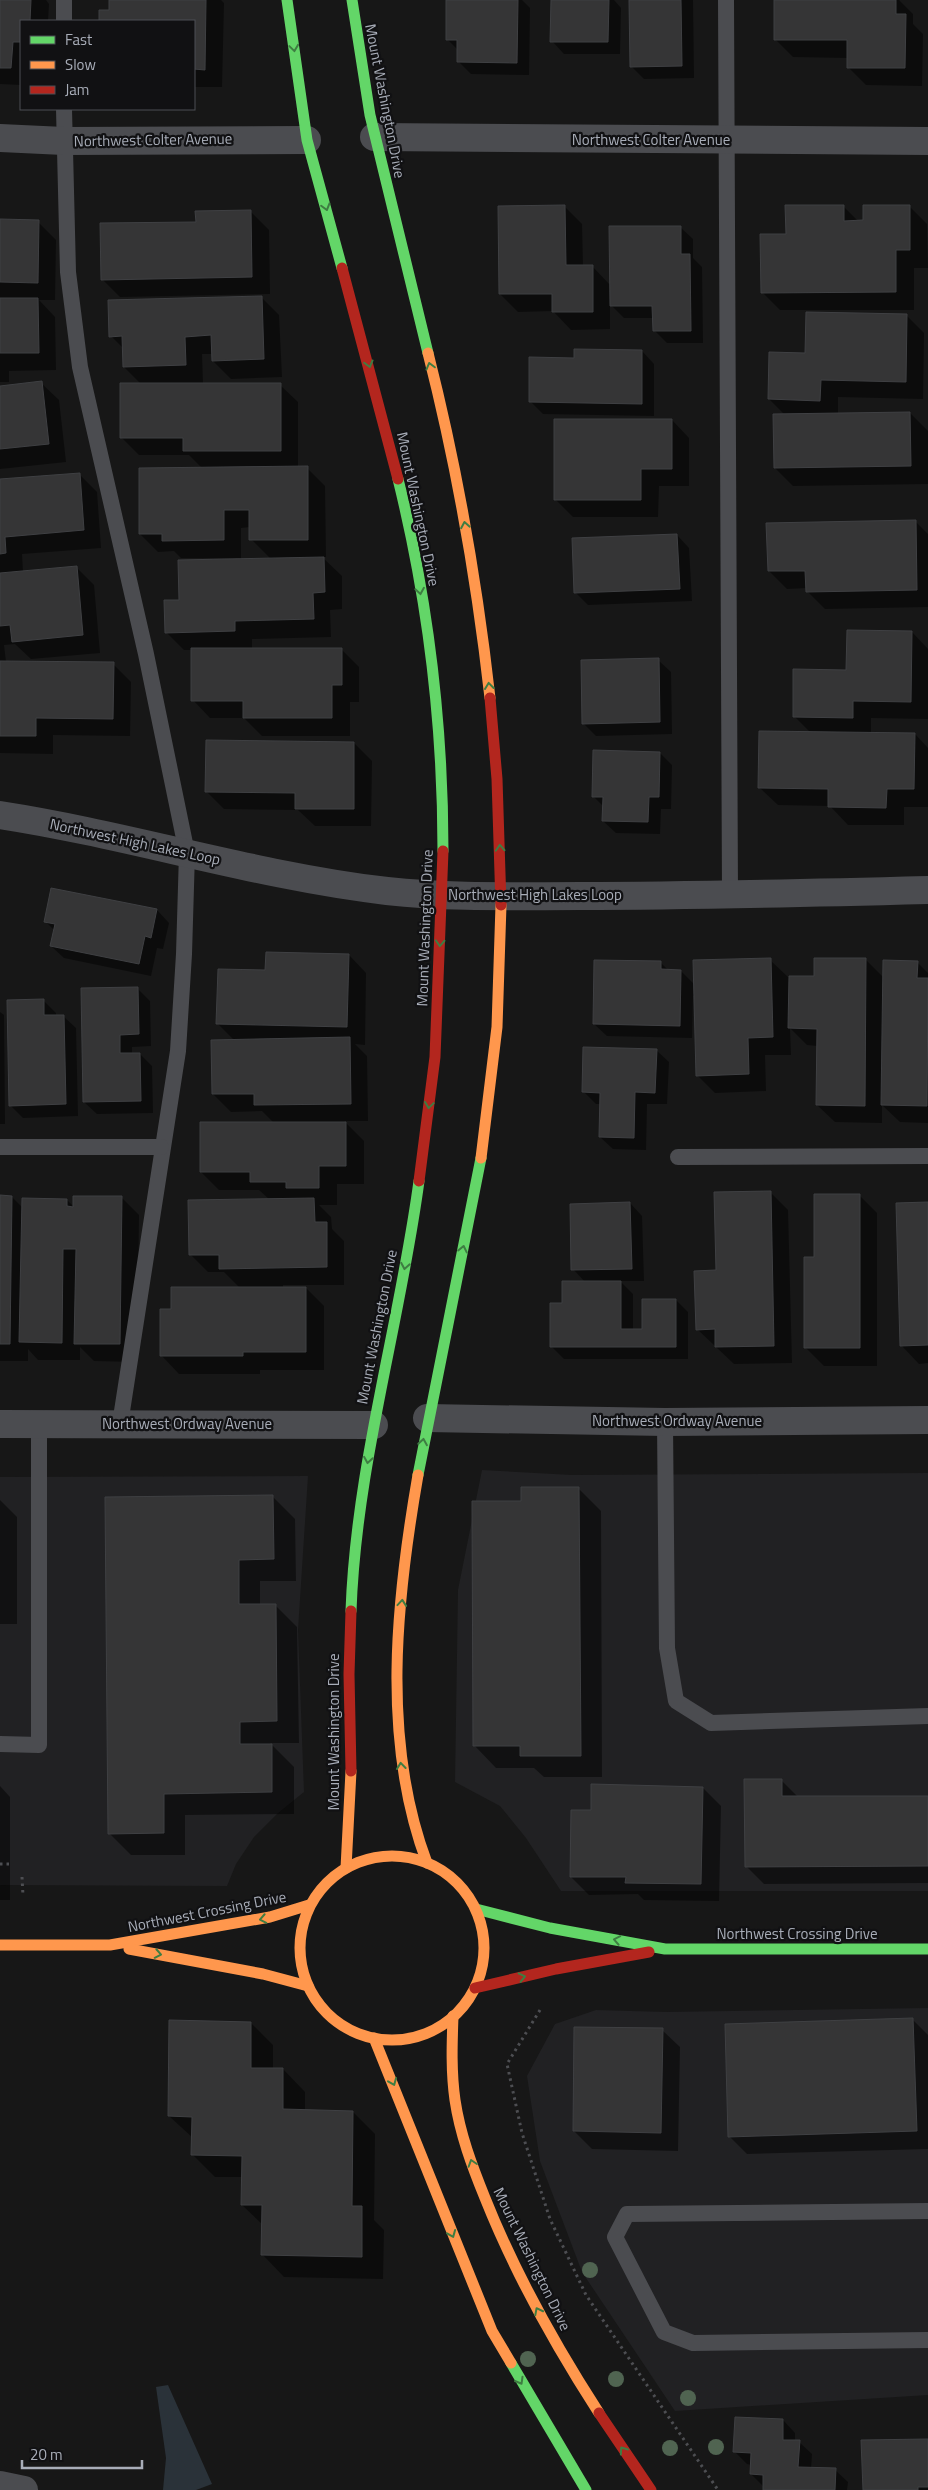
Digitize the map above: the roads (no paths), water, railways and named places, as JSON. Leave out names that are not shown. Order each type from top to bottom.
[{"type":"main road","name":"Mount Washington Drive","points":[[288,0],[307,140],[360,330],[410,528],[428,638],[442,770],[442,894],[435,1057],[416,1201],[374,1425],[356,1546],[349,1632],[351,1792],[346,1868]]},
{"type":"main road","name":"Mount Washington Drive","points":[[352,0],[356,42],[374,137],[454,456],[480,613],[495,738],[502,896],[499,1004],[490,1100],[475,1194],[427,1418],[398,1639],[398,1723],[406,1800],[415,1836],[427,1863]]},
{"type":"main road","points":[[384,1856],[398,1856],[427,1863],[454,1880],[466,1893],[476,1909],[481,1925],[484,1949],[475,1988],[471,1996],[453,2016],[436,2028],[416,2036],[395,2040],[374,2038],[348,2028],[319,2005],[303,1973],[299,1945],[309,1905],[329,1880],[358,1862],[384,1856]]},
{"type":"main road","name":"Northwest Crossing Drive","points":[[0,1945],[110,1945],[270,1917],[309,1905]]},
{"type":"main road","name":"Northwest Crossing Drive","points":[[476,1909],[550,1928],[665,1949],[928,1949]]},
{"type":"main road","name":"Northwest Crossing Drive","points":[[110,1945],[263,1974],[308,1986]]},
{"type":"main road","name":"Northwest Crossing Drive","points":[[475,1988],[556,1969],[665,1949]]},
{"type":"main road","name":"Mount Washington Drive","points":[[453,2016],[452,2054],[456,2101],[464,2136],[482,2190],[502,2239],[552,2337],[601,2420],[651,2490]]},
{"type":"main road","points":[[374,2038],[492,2332],[586,2490]]},
{"type":"street","name":"Northwest Colter Avenue","points":[[374,137],[928,141]]},
{"type":"street","name":"Northwest Colter Avenue","points":[[0,138],[64,141],[307,140]]},
{"type":"street","name":"Northwest High Lakes Loop","points":[[0,815],[66,825],[318,881],[389,891],[502,896],[730,895],[928,890]]},
{"type":"street","name":"Northwest Ordway Avenue","points":[[427,1418],[665,1422],[928,1420]]},
{"type":"street","name":"Northwest Ordway Avenue","points":[[0,1424],[374,1425]]},
{"type":"street","points":[[0,2485],[24,2490]]},
{"type":"lane","points":[[64,0],[64,20]]},
{"type":"lane","points":[[726,0],[730,895]]},
{"type":"lane","points":[[64,110],[68,272],[80,367],[146,654],[187,852],[184,954],[178,1051],[161,1147],[120,1424]]},
{"type":"lane","points":[[0,1148],[161,1147]]},
{"type":"lane","points":[[678,1157],[928,1156]]},
{"type":"lane","points":[[665,1422],[667,1648],[676,1701],[712,1723],[928,1716]]},
{"type":"lane","points":[[0,1744],[38,1744],[39,1424]]},
{"type":"lane","points":[[928,2211],[627,2214],[615,2237],[664,2332],[693,2343],[928,2340]]}]
